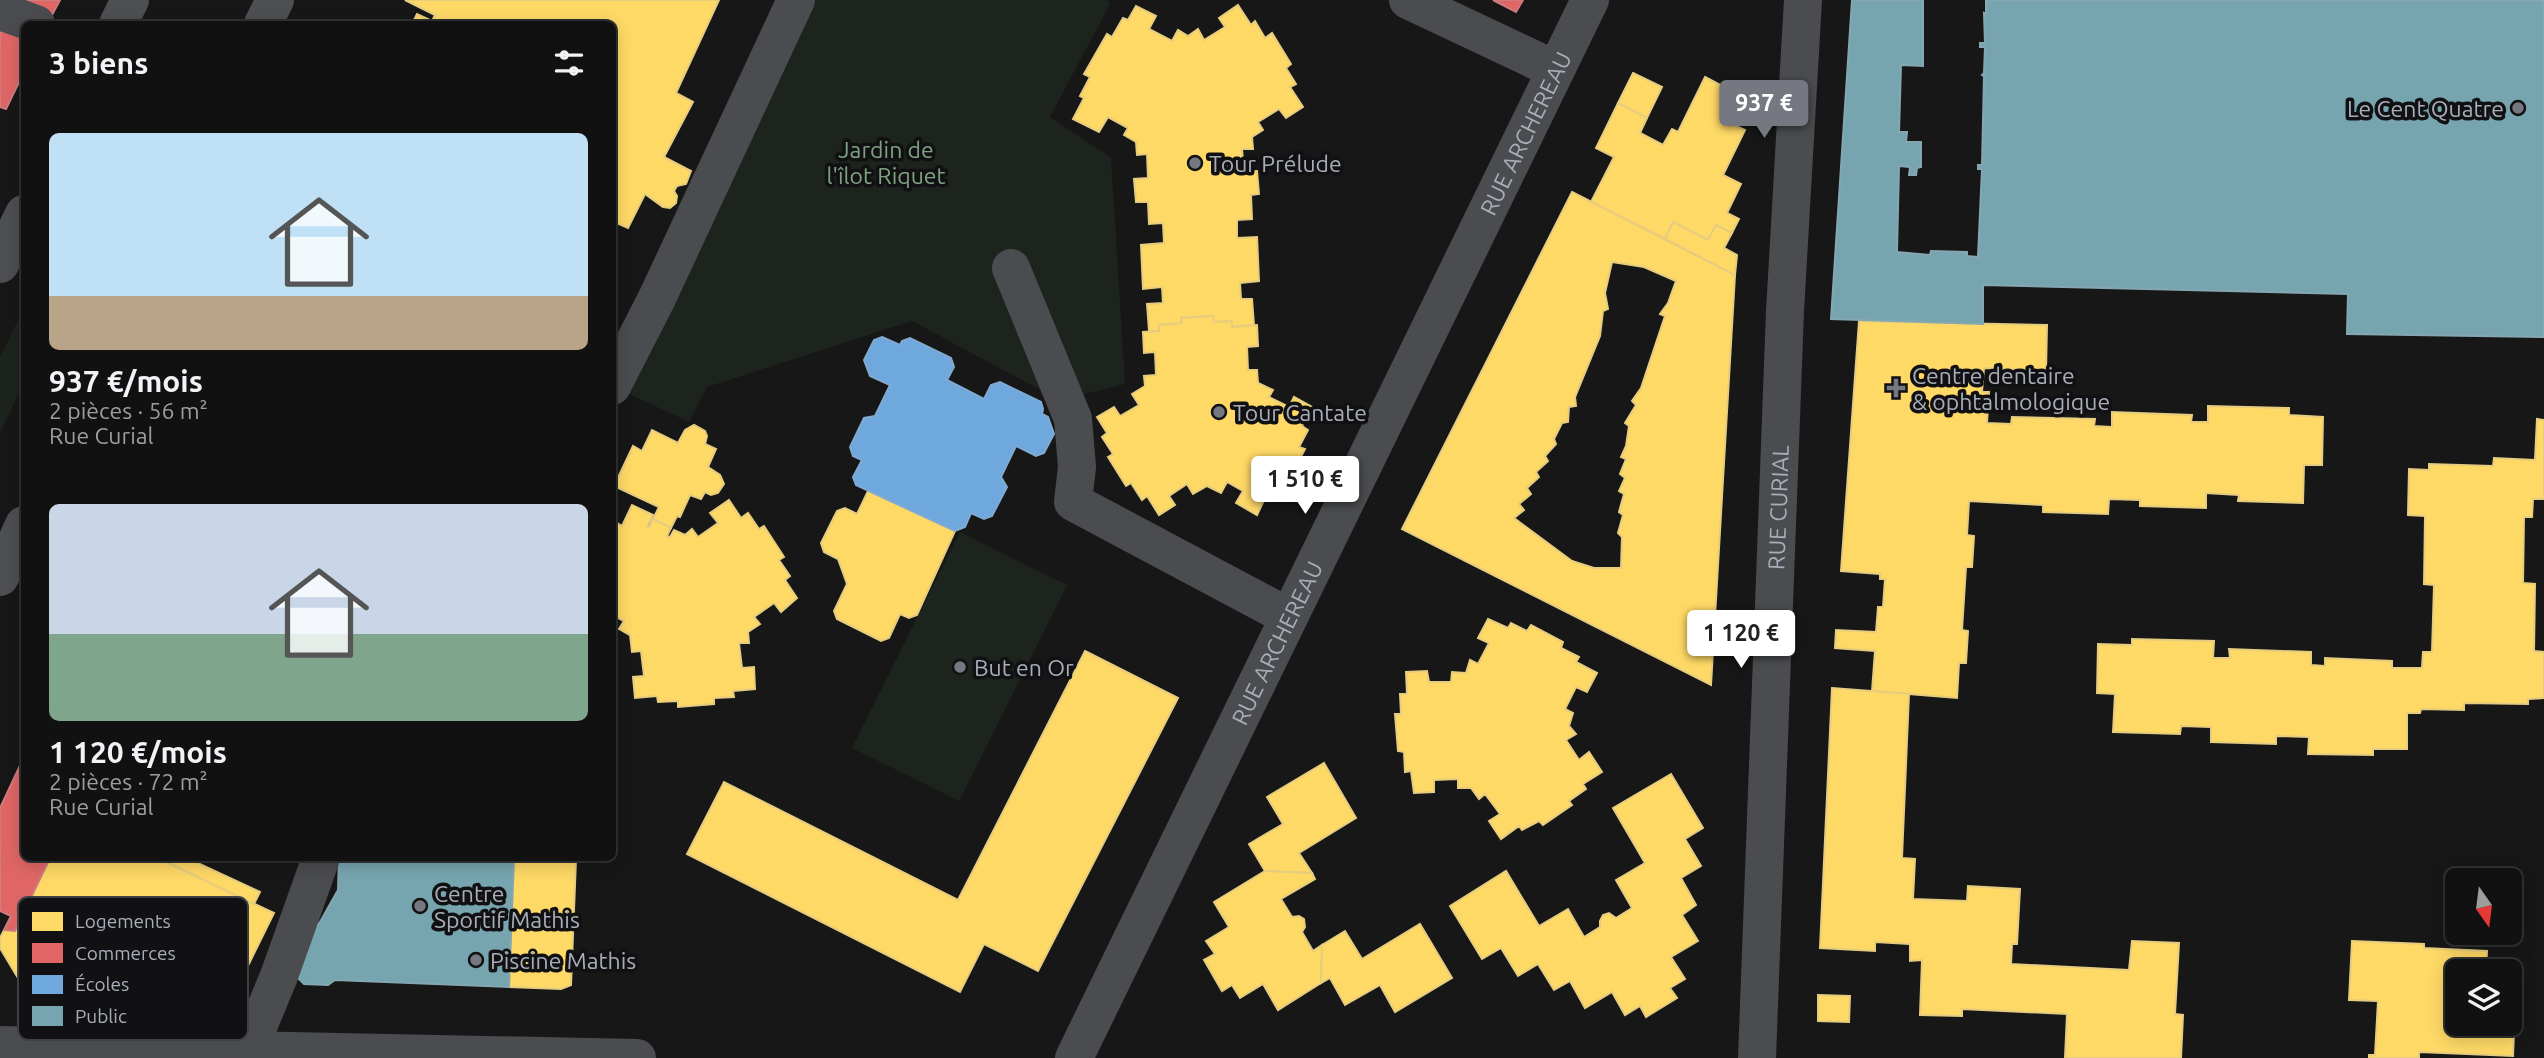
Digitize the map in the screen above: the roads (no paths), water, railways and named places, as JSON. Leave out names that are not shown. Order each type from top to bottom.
[{"type":"main road","points":[[120,21],[130,0]]},
{"type":"main road","points":[[264,21],[275,0]]},
{"type":"main road","points":[[0,264],[21,220]]},
{"type":"main road","points":[[0,577],[21,532]]},
{"type":"street","points":[[616,378],[657,298],[796,0]]},
{"type":"street","points":[[1408,0],[1556,70]]},
{"type":"street","name":"RUE ARCHEREAU","points":[[1074,1058],[1590,0]]},
{"type":"street","name":"RUE CURIAL","points":[[1757,1058],[1785,312],[1803,0]]},
{"type":"street","points":[[0,11],[28,21]]},
{"type":"street","points":[[1011,268],[1073,419],[1077,467],[1073,502],[1289,617]]},
{"type":"street","points":[[248,1051],[279,976],[320,861]]},
{"type":"street","points":[[0,1045],[637,1058]]},
{"type":"place","name":"Le Cent Quatre","points":[[2518,108]]},
{"type":"place","name":"Tour Prélude","points":[[1195,163]]},
{"type":"place","name":"Centre dentaire & ophtalmologique","points":[[1896,388]]},
{"type":"place","name":"Tour Cantate","points":[[1219,412]]},
{"type":"place","name":"But en Or","points":[[960,667]]},
{"type":"place","name":"Centre Sportif Mathis","points":[[420,906]]},
{"type":"place","name":"Piscine Mathis","points":[[476,960]]},
{"type":"park label","name":"Jardin de l'îlot Riquet","points":[[886,162]]}]
